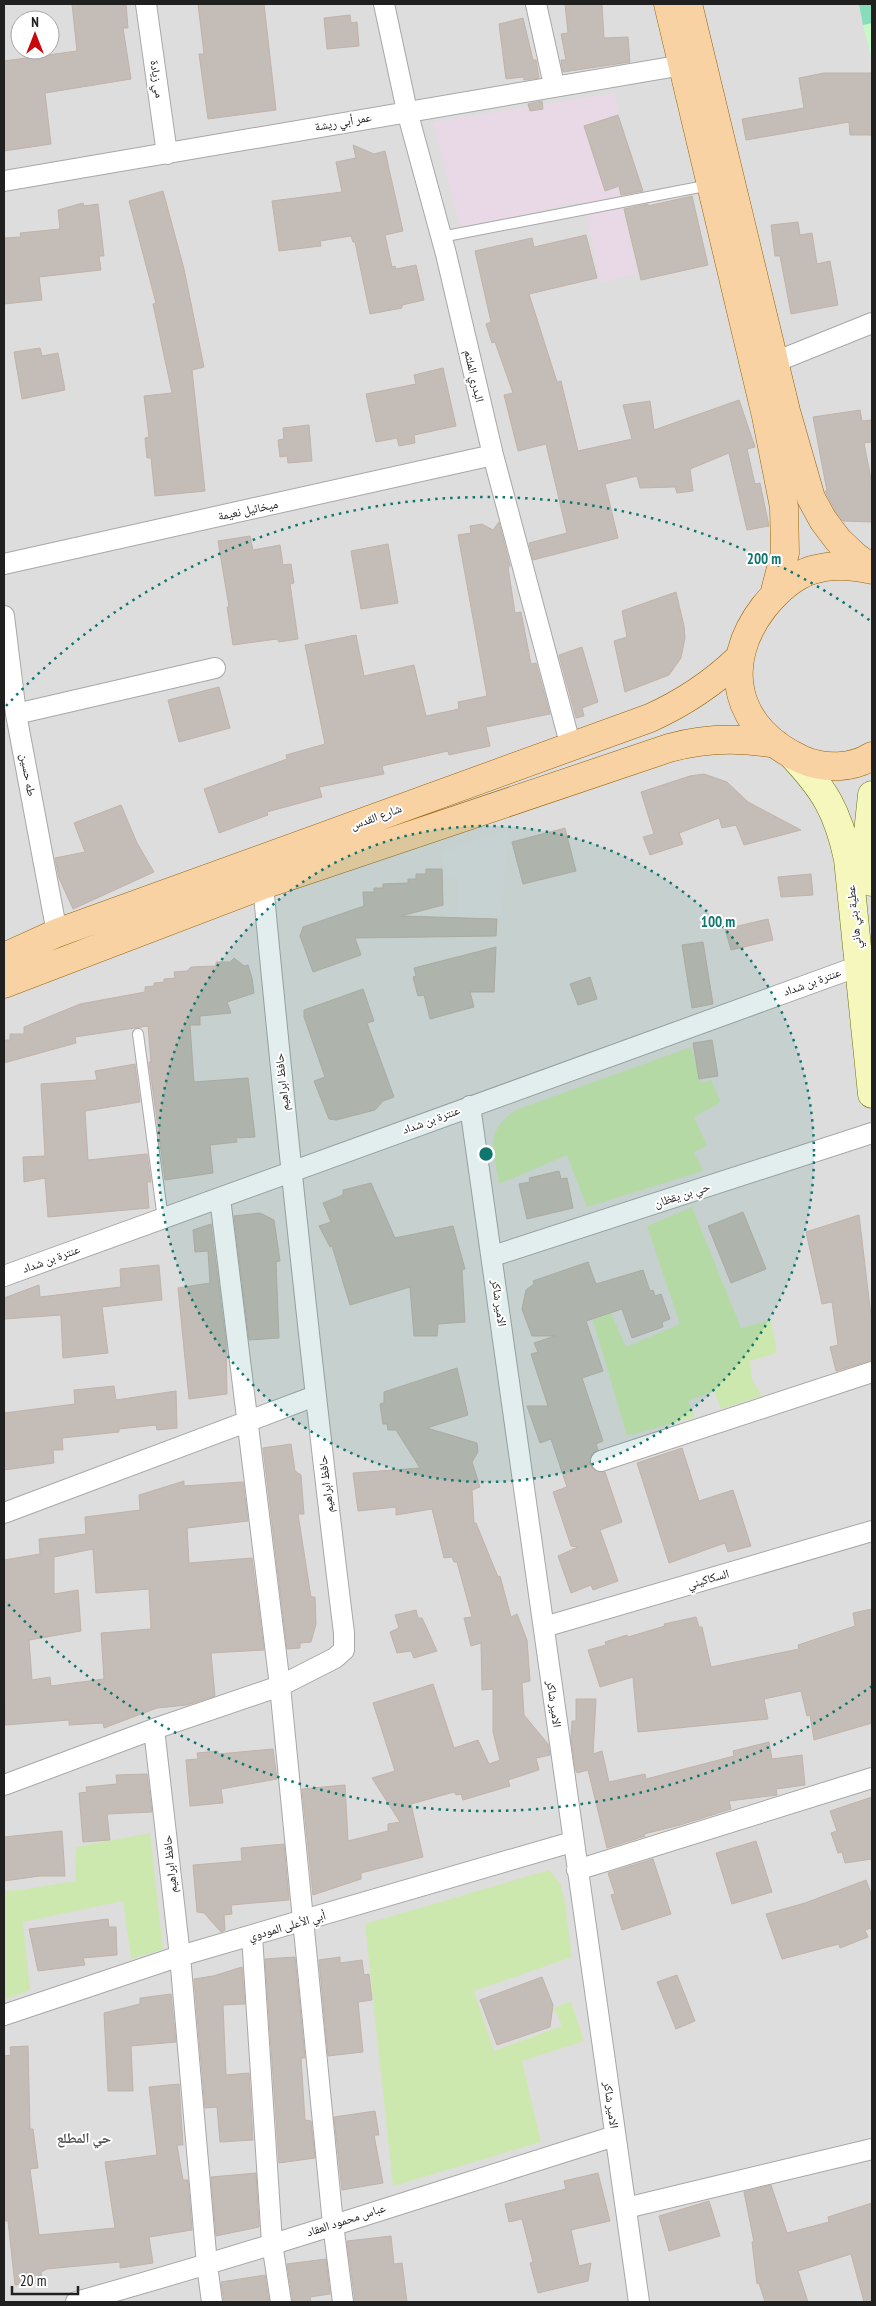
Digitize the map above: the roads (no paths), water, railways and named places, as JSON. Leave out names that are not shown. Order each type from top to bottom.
[{"type":"main road","points":[[668,4],[766,416],[784,508],[785,553],[781,575],[774,594]]},
{"type":"main road","points":[[688,4],[775,362],[811,498],[822,520],[838,540],[872,569]]},
{"type":"main road","points":[[784,749],[758,727],[746,706],[739,683],[738,659],[747,636],[759,614],[774,594],[791,581],[811,570],[833,566],[855,566],[872,569]]},
{"type":"main road","name":"شارع القدس","points":[[4,957],[57,933],[571,747],[669,709],[706,687],[738,659]]},
{"type":"main road","points":[[4,984],[263,885],[669,748],[711,739],[754,740],[784,749],[810,763],[830,767],[850,765],[872,756]]},
{"type":"main road","name":"عطية بني هاني","points":[[784,749],[813,777],[830,802],[841,830],[848,859],[872,1094]]},
{"type":"main road","points":[[872,794],[868,833],[872,882]]},
{"type":"street","name":"مي زيادة","points":[[146,4],[167,154]]},
{"type":"street","name":"البدري الملثم","points":[[384,4],[407,111],[442,237],[493,455],[571,747]]},
{"type":"street","points":[[536,4],[554,86]]},
{"type":"street","name":"عمر أبي ريشة","points":[[4,181],[683,65]]},
{"type":"street","points":[[775,362],[872,323]]},
{"type":"street","name":"ميخائيل نعيمة","points":[[4,564],[493,455]]},
{"type":"street","name":"طه حسين","points":[[4,616],[16,714],[57,933]]},
{"type":"street","points":[[16,714],[215,668]]},
{"type":"street","name":"حافظ ابراهيم","points":[[212,2302],[206,2266],[180,1956],[154,1729],[280,1686],[335,1658],[344,1650],[344,1633],[315,1396],[291,1171],[263,885]]},
{"type":"street","name":"عنترة بن شداد","points":[[4,1276],[859,966]]},
{"type":"street","name":"الامير شاكر","points":[[470,1106],[493,1256],[572,1842],[639,2302]]},
{"type":"street","name":"حي بن يقظان","points":[[493,1256],[872,1133]]},
{"type":"street","points":[[220,1198],[280,1686],[333,2224],[343,2302]]},
{"type":"street","points":[[601,1461],[872,1372]]},
{"type":"street","points":[[4,1513],[315,1396]]},
{"type":"street","name":"السكاكيني","points":[[544,1627],[872,1531]]},
{"type":"street","points":[[4,1785],[154,1729]]},
{"type":"street","points":[[576,1870],[872,1778]]},
{"type":"street","name":"أبي الأعلى المودوي","points":[[4,2015],[180,1956],[303,1922],[572,1842]]},
{"type":"street","points":[[252,1936],[272,2243],[281,2302]]},
{"type":"street","name":"عباس محمود العقاد","points":[[76,2302],[125,2296],[272,2243],[615,2136]]},
{"type":"street","points":[[626,2208],[872,2149]]},
{"type":"lane","points":[[442,237],[712,185]]},
{"type":"lane","points":[[138,1034],[163,1219]]},
{"type":"district","name":"حي المطلع","points":[[84,2138]]}]
